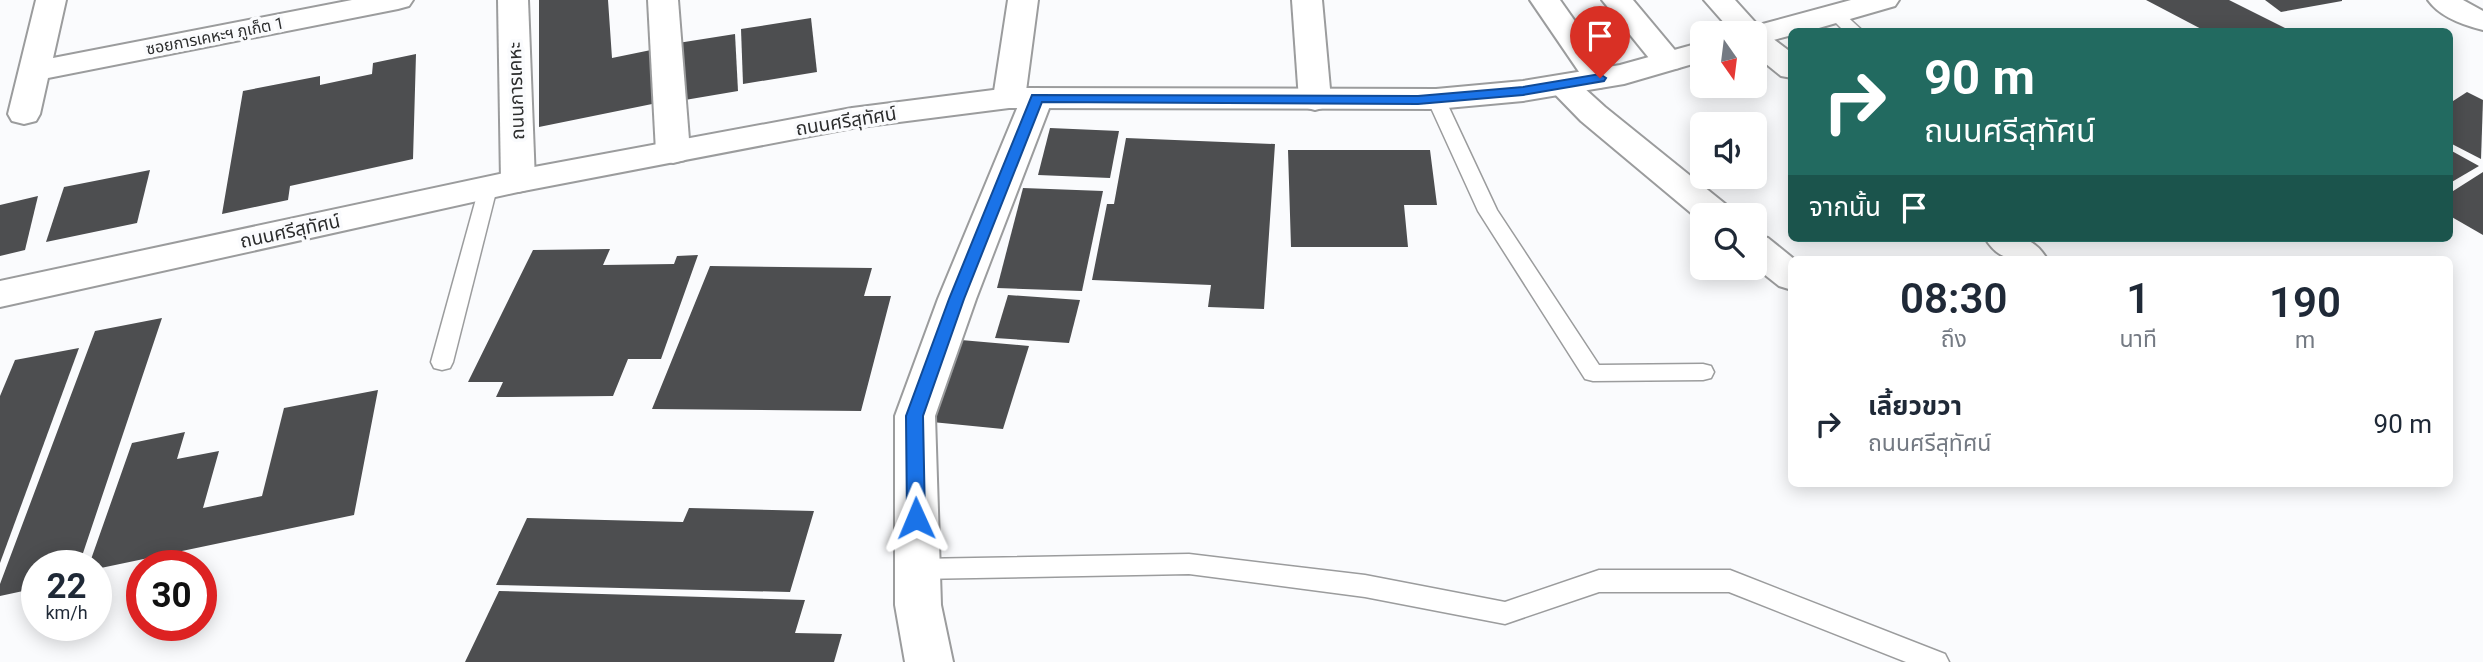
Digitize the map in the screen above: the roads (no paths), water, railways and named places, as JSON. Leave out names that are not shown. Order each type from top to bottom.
[{"type":"street","points":[[24,114],[51,0]]},
{"type":"street","points":[[228,32],[232,0]]},
{"type":"street","name":"ซอยการเคหะฯ ภูเก็ต 1","points":[[32,72],[398,0]]},
{"type":"street","name":"ถนนการเคหะ","points":[[503,185],[513,0]]},
{"type":"street","points":[[663,0],[673,152]]},
{"type":"street","points":[[929,662],[918,605],[915,416],[957,299],[1023,98],[1023,0]]},
{"type":"street","points":[[1307,0],[1315,100]]},
{"type":"street","points":[[1545,0],[1600,78]]},
{"type":"street","points":[[1617,0],[1668,61]]},
{"type":"street","points":[[1719,0],[1738,21]]},
{"type":"street","points":[[1815,28],[1845,23],[1884,0]]},
{"type":"street","points":[[2443,0],[2466,15],[2483,21]]},
{"type":"street","points":[[1768,36],[1788,32]]},
{"type":"street","points":[[1768,49],[1788,66]]},
{"type":"street","name":"ถนนศรีสุทัศน์","points":[[0,294],[503,185],[852,118],[1023,98],[1436,99],[1562,85],[1690,55]]},
{"type":"street","points":[[1562,85],[1593,114],[1701,203]]},
{"type":"street","points":[[2008,242],[2025,256]]},
{"type":"street","points":[[1767,257],[1788,274]]},
{"type":"lane","points":[[1436,99],[1488,211],[1593,373],[1703,372]]},
{"type":"lane","points":[[442,362],[503,185]]},
{"type":"lane","points":[[918,569],[1189,564],[1365,586],[1505,613],[1599,581],[1730,581],[1936,662]]}]
